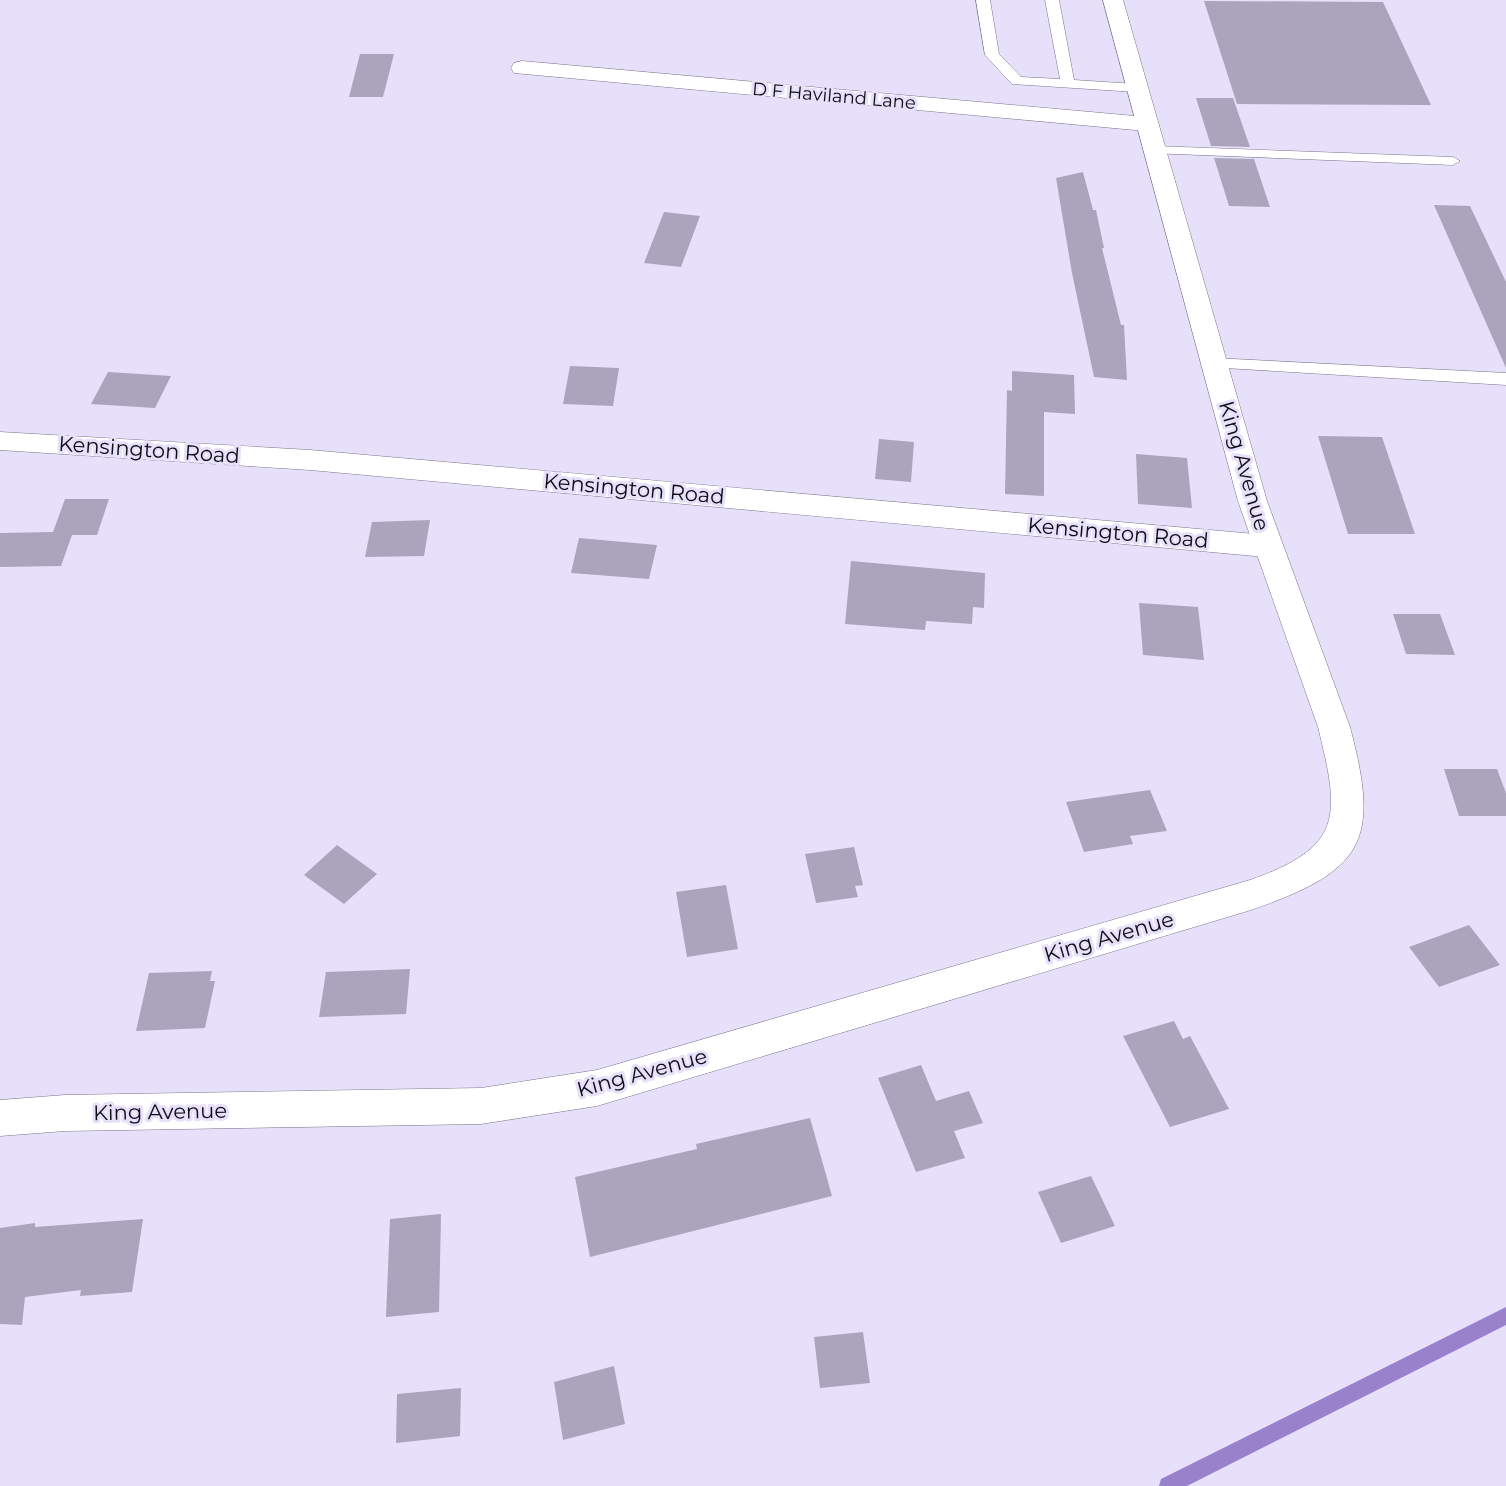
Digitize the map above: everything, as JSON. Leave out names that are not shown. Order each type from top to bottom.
[{"type":"street","name":"King Avenue","points":[[0,1118],[65,1113],[481,1106],[597,1088],[1251,895],[1292,880],[1326,861],[1346,825],[1348,783],[1324,698],[1266,546],[1113,0]]},
{"type":"street","name":"D F Haviland Lane","points":[[522,68],[1146,124]]},
{"type":"street","name":"Kensington Road","points":[[0,441],[310,460],[1266,546]]},
{"type":"lane","points":[[983,0],[992,55],[1017,81],[1136,88]]},
{"type":"lane","points":[[1052,0],[1068,84]]},
{"type":"lane","points":[[1154,150],[1453,161]]},
{"type":"lane","points":[[1214,363],[1506,379]]},
{"type":"building","points":[[1204,1],[1383,2],[1431,105],[1237,104]]},
{"type":"building","points":[[360,54],[394,54],[383,97],[349,97]]},
{"type":"building","points":[[1196,98],[1233,98],[1250,147],[1211,146]]},
{"type":"building","points":[[1214,158],[1254,159],[1270,207],[1229,206]]},
{"type":"building","points":[[1083,172],[1093,210],[1096,210],[1104,248],[1102,248],[1121,325],[1124,325],[1127,380],[1094,377],[1072,273],[1056,178]]},
{"type":"building","points":[[1434,205],[1470,206],[1506,282],[1506,368]]},
{"type":"building","points":[[664,212],[700,216],[681,267],[644,263]]},
{"type":"building","points":[[570,366],[619,368],[613,406],[563,404]]},
{"type":"building","points":[[1012,371],[1074,375],[1075,414],[1044,412],[1044,496],[1005,494],[1007,390],[1012,391]]},
{"type":"building","points":[[108,372],[171,376],[155,408],[91,404]]},
{"type":"building","points":[[1318,436],[1382,437],[1415,534],[1348,534]]},
{"type":"building","points":[[879,439],[914,442],[911,482],[875,479]]},
{"type":"building","points":[[1136,454],[1187,458],[1192,508],[1138,504]]},
{"type":"building","points":[[65,499],[109,499],[97,535],[72,535],[61,566],[0,567],[0,533],[53,532]]},
{"type":"building","points":[[430,520],[424,556],[365,557],[372,522]]},
{"type":"building","points":[[579,538],[657,545],[649,579],[571,573]]},
{"type":"building","points":[[851,561],[985,573],[984,608],[973,607],[972,624],[926,621],[925,630],[845,624]]},
{"type":"building","points":[[1139,603],[1198,607],[1204,660],[1143,655]]},
{"type":"building","points":[[1393,614],[1440,614],[1455,655],[1406,654]]},
{"type":"building","points":[[1444,769],[1497,769],[1506,793],[1506,816],[1459,816]]},
{"type":"building","points":[[1150,790],[1167,831],[1130,836],[1133,844],[1084,852],[1066,802]]},
{"type":"building","points":[[337,845],[377,874],[344,904],[304,875]]},
{"type":"building","points":[[854,847],[863,885],[855,886],[858,897],[816,903],[805,854]]},
{"type":"building","points":[[726,885],[738,949],[687,957],[676,892]]},
{"type":"building","points":[[1469,925],[1500,965],[1439,987],[1409,947]]},
{"type":"building","points":[[410,969],[406,1014],[319,1017],[326,972]]},
{"type":"building","points":[[212,971],[210,981],[215,981],[205,1028],[136,1031],[149,973]]},
{"type":"building","points":[[1174,1021],[1183,1039],[1190,1036],[1229,1109],[1170,1127],[1123,1036]]},
{"type":"building","points":[[921,1065],[936,1101],[969,1091],[983,1123],[954,1131],[965,1158],[916,1172],[878,1078]]},
{"type":"building","points":[[810,1118],[832,1196],[590,1257],[575,1177],[697,1149],[696,1144]]},
{"type":"building","points":[[1091,1176],[1115,1226],[1061,1243],[1038,1192]]},
{"type":"building","points":[[441,1214],[439,1312],[386,1317],[390,1219]]},
{"type":"building","points":[[143,1219],[132,1292],[80,1296],[81,1290],[25,1297],[22,1325],[0,1324],[0,1228],[35,1223],[35,1227]]},
{"type":"building","points":[[863,1332],[870,1383],[820,1388],[814,1337]]},
{"type":"building","points":[[614,1366],[625,1424],[563,1440],[554,1382]]},
{"type":"building","points":[[461,1388],[460,1436],[396,1443],[397,1394]]},
{"type":"waterway","points":[[1168,1486],[1506,1316]]}]
